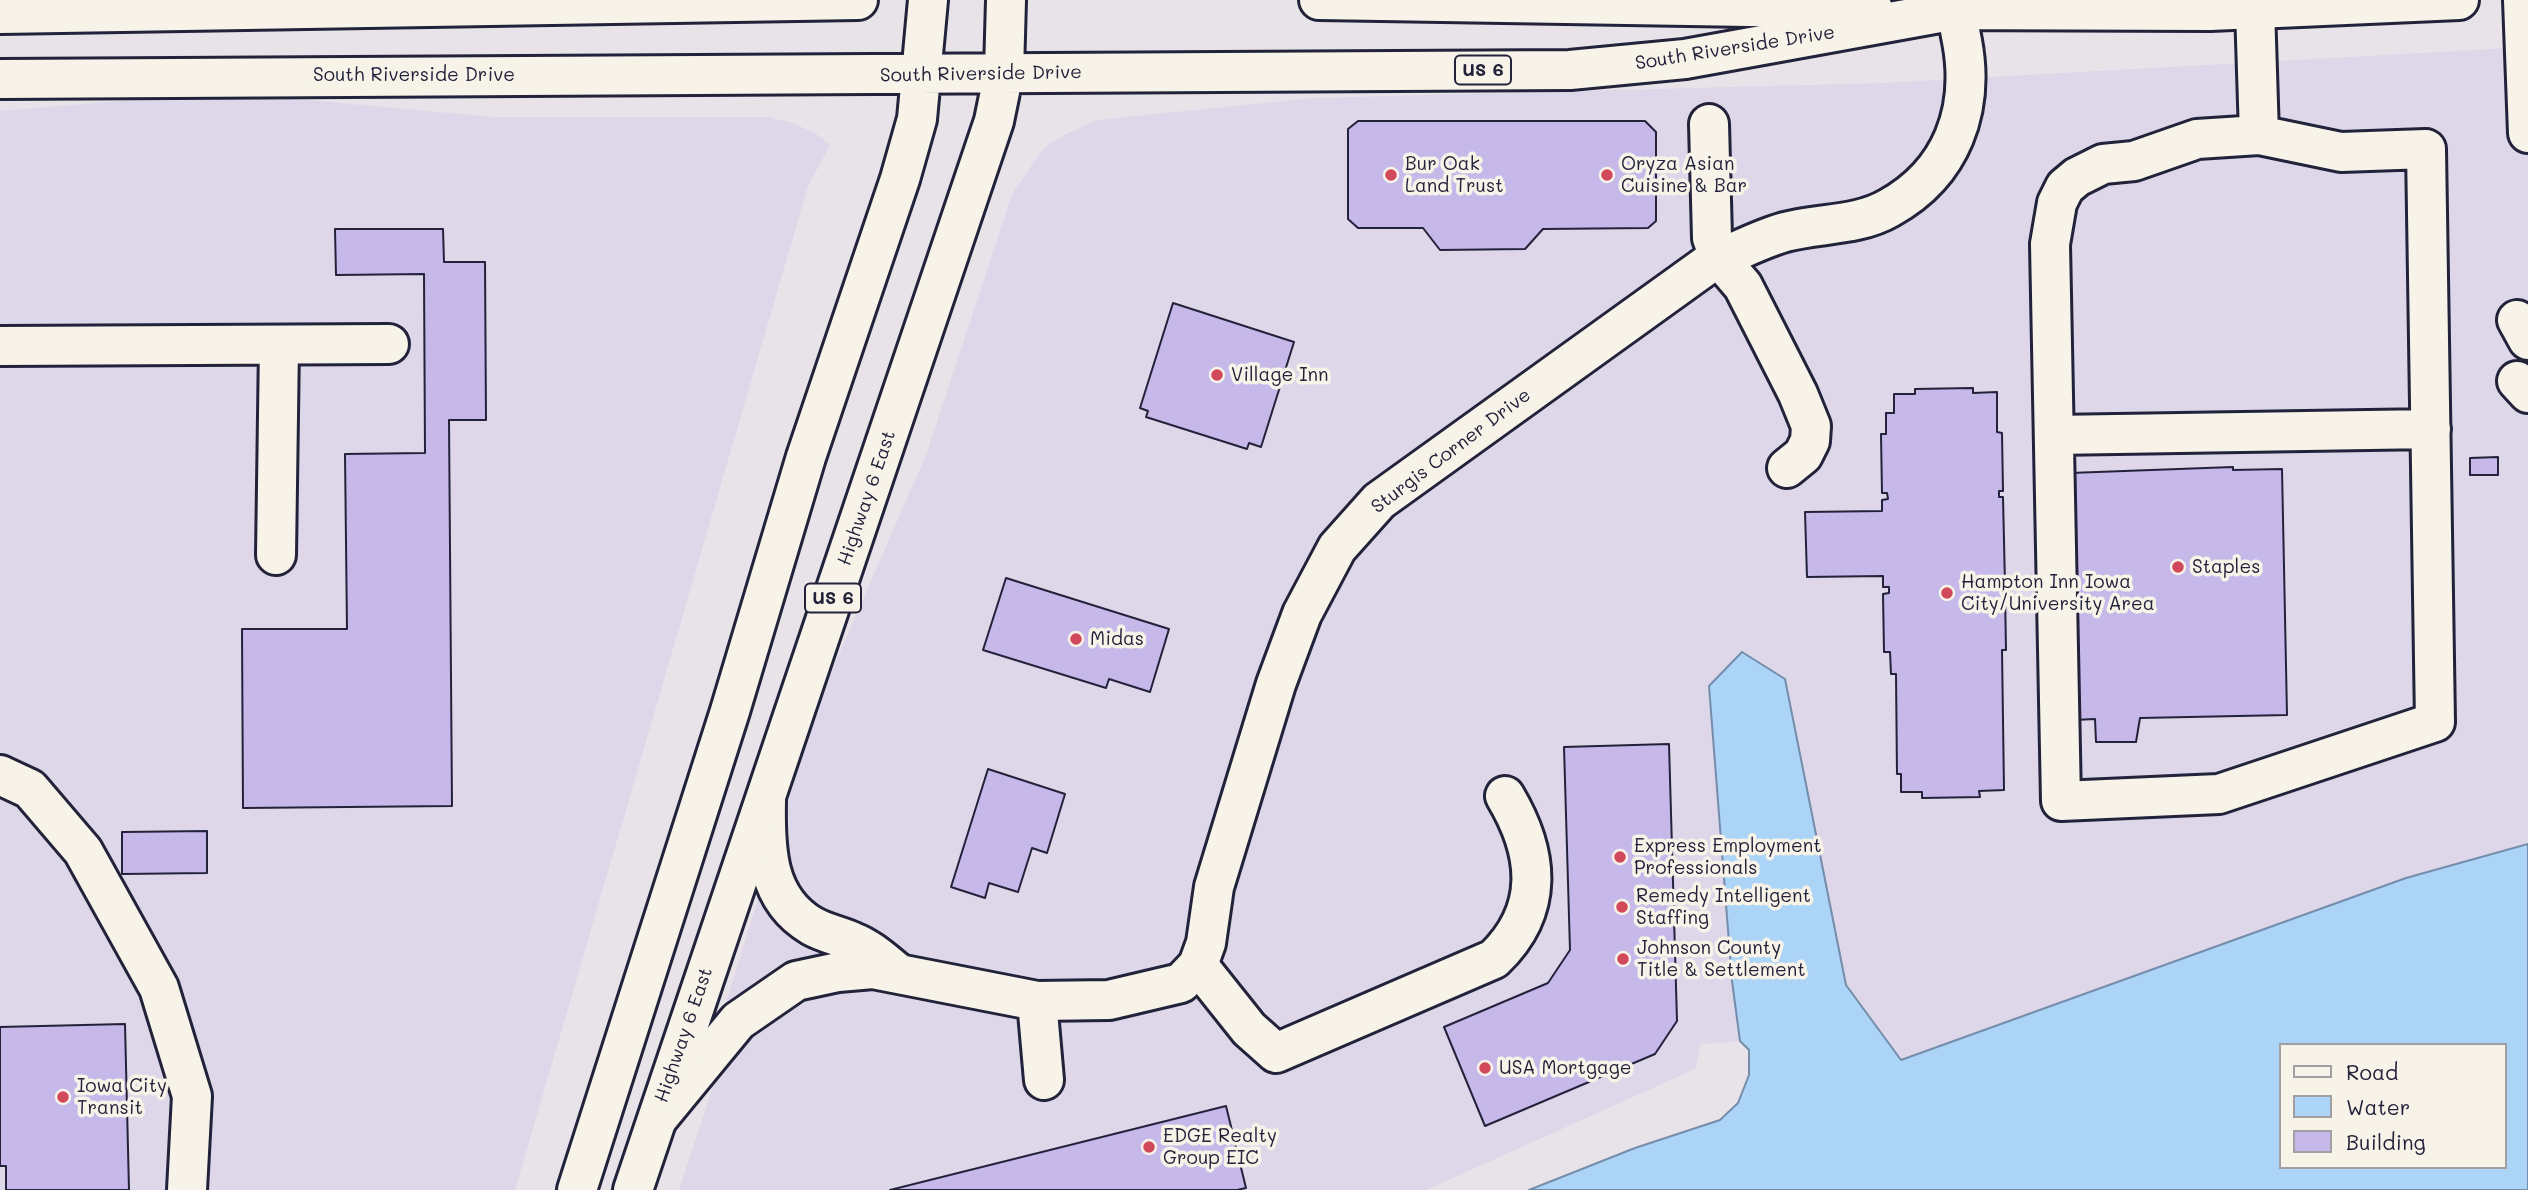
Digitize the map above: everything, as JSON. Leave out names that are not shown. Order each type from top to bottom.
[{"type":"main road","points":[[0,13],[858,0]]},
{"type":"main road","points":[[577,1190],[730,711],[806,457],[900,179],[917,119],[928,0]]},
{"type":"main road","name":"Highway 6 East","points":[[633,1190],[994,121],[1004,72],[1006,0]]},
{"type":"main road","name":"South Riverside Drive","points":[[1319,0],[2210,5],[2255,8],[2459,0]]},
{"type":"main road","points":[[2523,0],[2528,133]]},
{"type":"main road","name":"South Riverside Drive","points":[[0,79],[444,75],[923,76],[1004,72],[1570,70],[1685,59],[1954,5]]},
{"type":"main road","name":"Sturgis Corner Drive","points":[[1198,965],[1206,943],[1214,887],[1276,684],[1301,614],[1337,548],[1379,501],[1657,299],[1720,259],[1744,246],[1787,232],[1842,223],[1887,209],[1917,188],[1939,166],[1957,137],[1966,97],[1967,68],[1954,5]]},
{"type":"main road","points":[[2255,8],[2259,135]]},
{"type":"main road","points":[[1709,124],[1709,219],[1720,259],[1742,286],[1808,414],[1811,441],[1803,455],[1787,468]]},
{"type":"main road","points":[[2259,135],[2342,152],[2426,149],[2435,722],[2219,794],[2061,801],[2050,244],[2057,203],[2065,187],[2075,178],[2104,164],[2134,162],[2197,139],[2259,135]]},
{"type":"main road","points":[[276,555],[279,345]]},
{"type":"main road","points":[[0,346],[389,345]]},
{"type":"main road","points":[[2054,435],[2431,429]]},
{"type":"main road","points":[[0,775],[30,789],[83,851],[159,988],[192,1096],[187,1190]]},
{"type":"main road","points":[[766,793],[768,863],[778,894],[795,914],[814,927],[868,949],[897,972]]},
{"type":"main road","points":[[655,1121],[738,1021],[773,994],[796,981],[838,972],[873,969],[897,972],[1037,1001],[1109,1000],[1181,983],[1198,965],[1249,1029],[1276,1053],[1494,959],[1509,944],[1525,919],[1530,892],[1531,854],[1522,825],[1505,796]]},
{"type":"main road","points":[[1037,1001],[1044,1080]]},
{"type":"shaded area","points":[[2528,47],[2528,844],[2406,878],[1901,1060],[1846,985],[1832,926],[1709,686],[1732,981],[1740,1041],[1701,1044],[1695,1069],[1426,1190],[679,1190],[720,1065],[726,1003],[820,698],[926,455],[1013,192],[1044,148],[1062,136],[1097,120],[1315,98],[1885,83]]},
{"type":"shaded area","points":[[295,99],[493,117],[768,117],[815,133],[830,145],[808,186],[515,1190],[0,1190],[0,111],[132,100]]},
{"type":"water","points":[[1742,652],[1785,679],[1846,985],[1901,1060],[2406,878],[2528,844],[2528,1190],[1529,1190],[1635,1148],[1720,1120],[1738,1103],[1749,1075],[1749,1050],[1740,1041],[1732,981],[1709,686]]},
{"type":"building","points":[[1358,121],[1645,121],[1656,132],[1656,221],[1648,228],[1543,229],[1525,249],[1440,250],[1423,228],[1358,228],[1348,219],[1348,129]]},
{"type":"building","points":[[335,229],[443,229],[444,262],[485,262],[486,420],[449,420],[452,806],[243,808],[242,629],[347,629],[345,454],[425,453],[424,274],[336,275]]},
{"type":"building","name":"Village Inn","points":[[1173,303],[1294,342],[1261,447],[1249,443],[1247,449],[1146,417],[1148,411],[1140,408]]},
{"type":"building","name":"Hampton Inn Iowa City/University Area","points":[[1973,388],[1973,393],[1997,392],[1997,432],[2002,433],[2003,491],[1999,491],[1999,497],[2003,497],[2005,585],[2001,585],[2001,592],[2005,591],[2006,650],[2002,650],[2004,790],[1979,791],[1980,797],[1922,798],[1922,792],[1901,792],[1901,774],[1897,774],[1896,674],[1891,674],[1890,652],[1884,652],[1883,594],[1889,593],[1889,587],[1883,587],[1883,576],[1807,577],[1805,512],[1882,511],[1882,500],[1888,499],[1887,493],[1882,493],[1881,434],[1886,434],[1886,413],[1894,413],[1894,394],[1915,394],[1915,389]]},
{"type":"building","points":[[2498,457],[2498,475],[2470,475],[2470,458]]},
{"type":"building","name":"Staples","points":[[2233,467],[2233,470],[2282,469],[2287,715],[2140,718],[2136,742],[2096,742],[2095,719],[2074,720],[2070,473]]},
{"type":"building","name":"Midas","points":[[1006,578],[1169,629],[1150,692],[1109,679],[1106,688],[983,650]]},
{"type":"building","points":[[1669,744],[1677,1021],[1655,1054],[1485,1126],[1444,1027],[1548,983],[1570,950],[1564,747]]},
{"type":"building","points":[[988,769],[1065,794],[1047,853],[1032,848],[1018,892],[989,883],[985,898],[951,887]]},
{"type":"building","points":[[207,831],[207,873],[122,874],[122,832]]},
{"type":"building","name":"Iowa City Transit","points":[[125,1024],[129,1190],[6,1190],[6,1166],[0,1166],[0,1027]]},
{"type":"building","name":"EDGE Realty Group EIC","points":[[1226,1106],[1246,1188],[890,1190]]},
{"type":"place","name":"Bur Oak Land Trust","points":[[1391,175]]},
{"type":"place","name":"Oryza Asian Cuisine & Bar","points":[[1607,175]]},
{"type":"place","name":"Village Inn","points":[[1217,375]]},
{"type":"place","name":"Staples","points":[[2178,567]]},
{"type":"place","name":"Hampton Inn Iowa City/University Area","points":[[1947,593]]},
{"type":"place","name":"Midas","points":[[1076,639]]},
{"type":"place","name":"Express Employment Professionals","points":[[1620,857]]},
{"type":"place","name":"Remedy Intelligent Staffing","points":[[1622,907]]},
{"type":"place","name":"Johnson County Title & Settlement","points":[[1623,959]]},
{"type":"place","name":"USA Mortgage","points":[[1485,1068]]},
{"type":"place","name":"Iowa City Transit","points":[[63,1097]]},
{"type":"place","name":"EDGE Realty Group EIC","points":[[1149,1147]]}]
